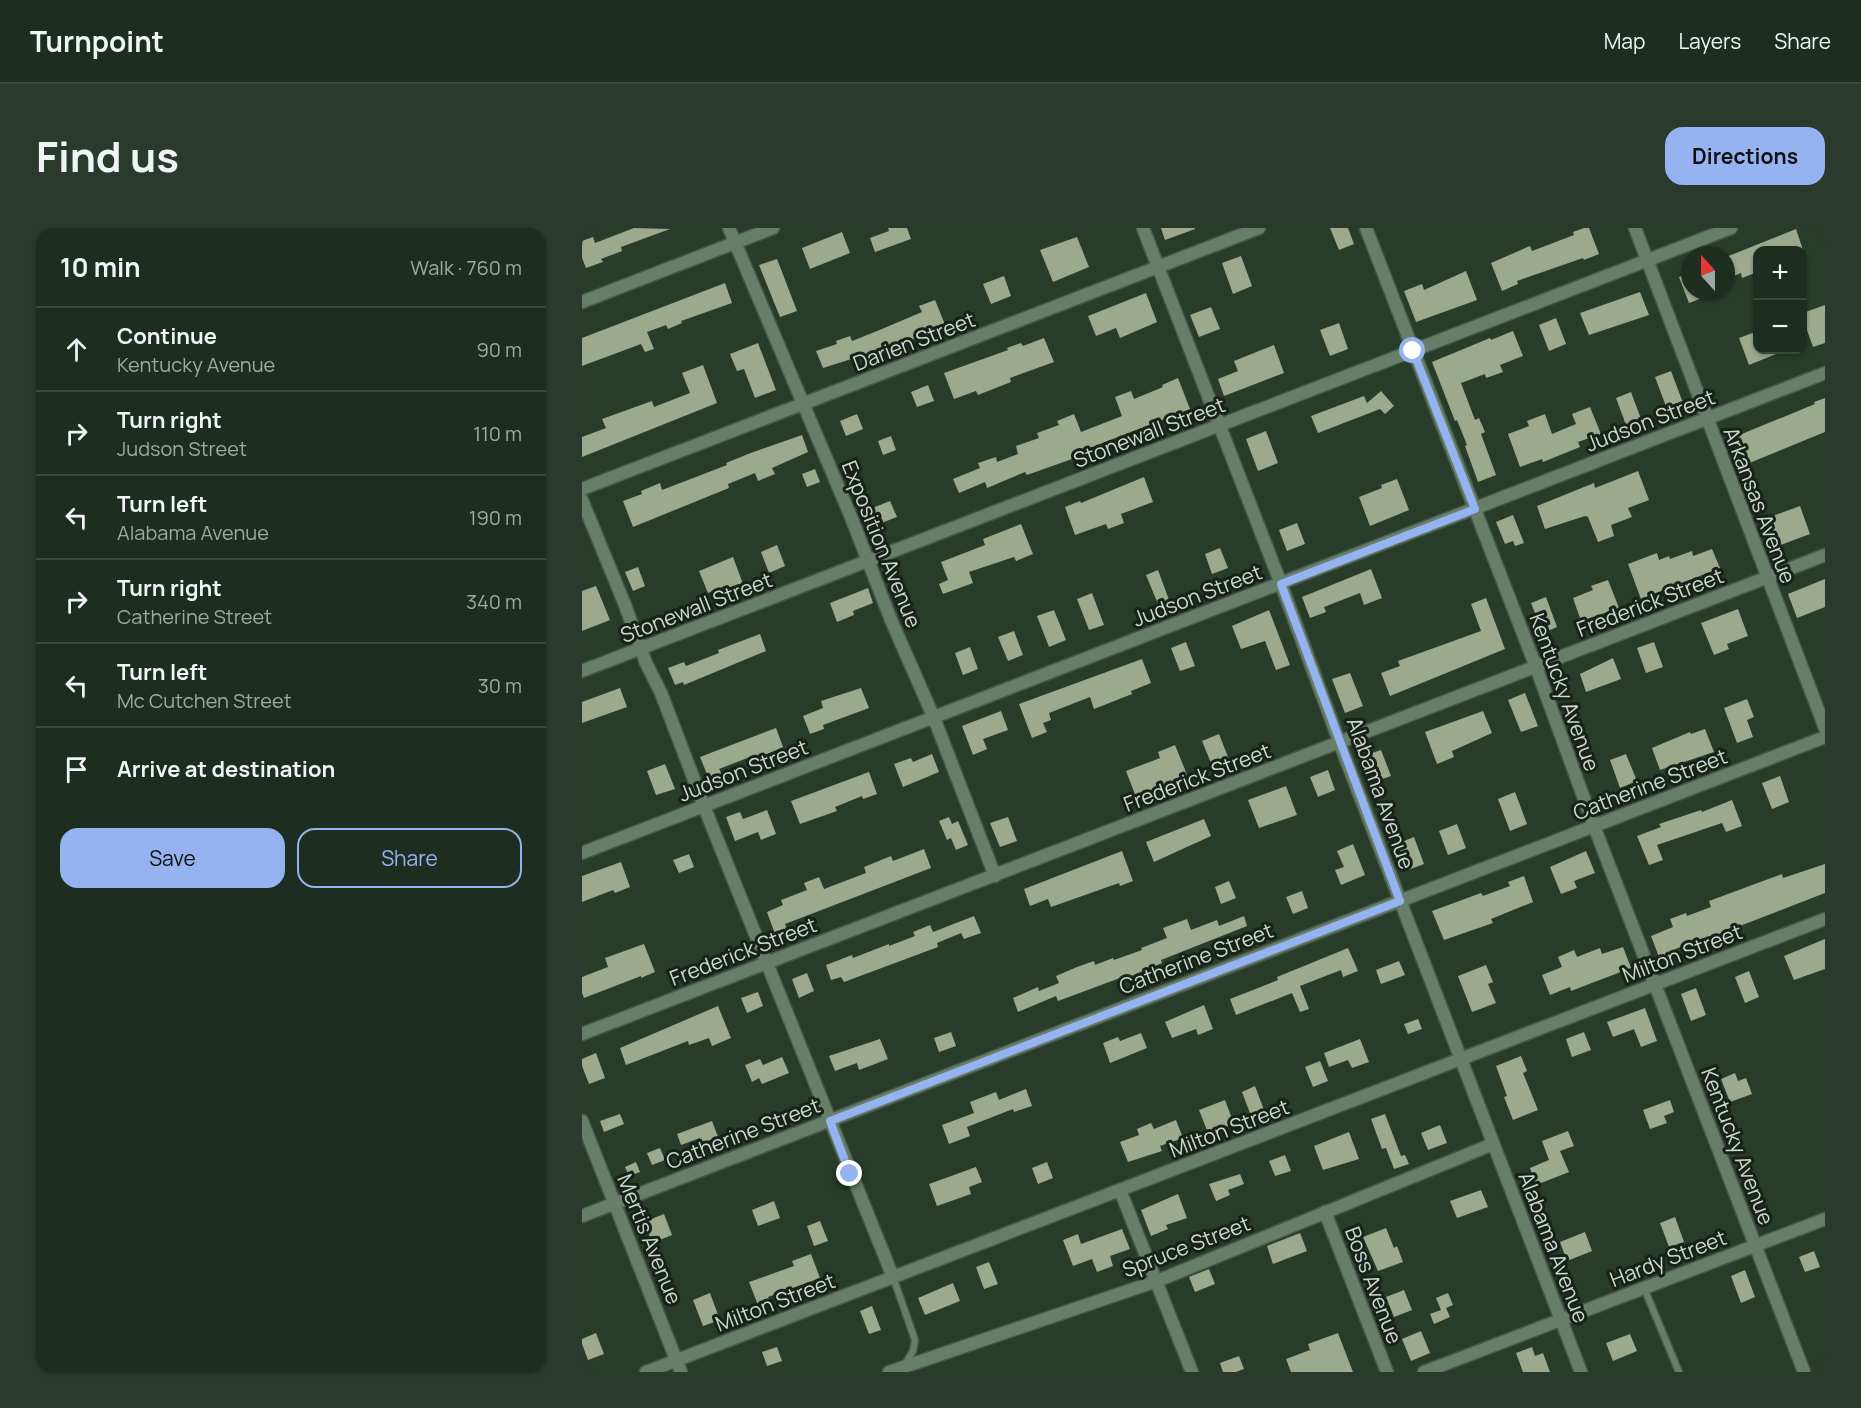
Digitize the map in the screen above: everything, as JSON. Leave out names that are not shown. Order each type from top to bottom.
[{"type":"street","name":"Exposition Avenue","points":[[729,228],[934,718],[995,876]]},
{"type":"street","points":[[582,302],[773,228]]},
{"type":"street","name":"Alabama Avenue","points":[[1143,228],[1581,1372]]},
{"type":"street","name":"Darien Street","points":[[582,489],[1259,228]]},
{"type":"street","name":"Kentucky Avenue","points":[[1366,228],[1804,1372]]},
{"type":"street","name":"Arkansas Avenue","points":[[1635,228],[1825,728]]},
{"type":"street","name":"Stonewall Street","points":[[582,672],[1731,228]]},
{"type":"street","name":"Judson Street","points":[[582,853],[1825,373]]},
{"type":"street","points":[[582,500],[893,1277]]},
{"type":"street","name":"Frederick Street","points":[[582,1034],[1825,555]]},
{"type":"street","name":"Catherine Street","points":[[582,1216],[1825,737]]},
{"type":"street","name":"Milton Street","points":[[646,1372],[1825,919]]},
{"type":"street","name":"Mertis Avenue","points":[[582,1121],[681,1372]]},
{"type":"street","name":"Spruce Street","points":[[889,1372],[1156,1281],[1493,1144]]},
{"type":"street","points":[[1120,1190],[1192,1372]]},
{"type":"street","name":"Boss Avenue","points":[[1325,1212],[1387,1372]]},
{"type":"street","name":"Hardy Street","points":[[1424,1372],[1825,1219]]},
{"type":"lane","points":[[893,1277],[915,1340],[913,1351],[904,1367]]},
{"type":"lane","points":[[1644,1288],[1679,1372]]},
{"type":"building","points":[[634,228],[670,229],[621,247],[622,251],[601,259],[603,262],[586,268],[582,258],[582,241],[593,237],[595,243]]},
{"type":"building","points":[[888,228],[907,228],[911,239],[875,252],[870,238],[889,231]]},
{"type":"building","points":[[1161,228],[1195,228],[1195,229],[1165,240]]},
{"type":"building","points":[[1330,228],[1348,228],[1354,244],[1339,250]]},
{"type":"building","points":[[1589,228],[1599,254],[1517,281],[1518,284],[1502,291],[1491,263],[1530,246],[1532,251],[1574,235],[1573,232]]},
{"type":"building","points":[[1796,229],[1802,246],[1754,246]]},
{"type":"building","points":[[842,232],[850,253],[810,269],[802,248]]},
{"type":"building","points":[[1077,237],[1089,267],[1053,282],[1040,250]]},
{"type":"building","points":[[1753,246],[1753,274],[1742,278],[1741,273],[1735,275],[1735,253]]},
{"type":"building","points":[[1241,256],[1252,286],[1233,294],[1222,263]]},
{"type":"building","points":[[777,259],[797,311],[780,317],[759,265]]},
{"type":"building","points":[[1466,271],[1477,300],[1416,322],[1404,291],[1422,284],[1424,290]]},
{"type":"building","points":[[1004,276],[1011,296],[991,304],[983,284]]},
{"type":"building","points":[[725,283],[732,303],[681,321],[682,323],[668,329],[666,325],[647,332],[654,349],[645,352],[641,344],[582,366],[582,338]]},
{"type":"building","points":[[1640,292],[1649,315],[1589,335],[1580,313]]},
{"type":"building","points":[[1146,293],[1157,322],[1120,338],[1116,328],[1096,336],[1088,316]]},
{"type":"building","points":[[935,300],[946,327],[890,348],[823,368],[816,351],[837,344],[836,341],[850,336],[852,341],[922,312],[919,306]]},
{"type":"building","points":[[1825,305],[1825,343],[1813,347],[1807,330],[1807,312]]},
{"type":"building","points":[[1211,307],[1220,329],[1199,337],[1190,315]]},
{"type":"building","points":[[1556,318],[1566,344],[1549,351],[1539,325]]},
{"type":"building","points":[[1339,323],[1348,349],[1330,356],[1320,330]]},
{"type":"building","points":[[1513,331],[1523,356],[1500,365],[1503,372],[1486,378],[1485,374],[1461,383],[1475,420],[1479,418],[1485,432],[1481,434],[1496,475],[1478,482],[1465,446],[1467,445],[1432,362]]},
{"type":"building","points":[[1753,333],[1753,354],[1776,354],[1749,365],[1739,338]]},
{"type":"building","points":[[1044,338],[1054,362],[1010,378],[1011,382],[978,395],[976,391],[954,399],[944,373],[1008,350],[1007,348],[1021,343],[1023,346]]},
{"type":"building","points":[[758,343],[776,390],[755,398],[744,369],[737,371],[730,354]]},
{"type":"building","points":[[1274,345],[1284,373],[1224,396],[1218,379],[1238,371],[1234,361]]},
{"type":"building","points":[[703,365],[717,403],[582,457],[582,437],[606,428],[602,419],[652,401],[654,407],[690,393],[682,373]]},
{"type":"building","points":[[1671,371],[1683,403],[1667,409],[1655,377]]},
{"type":"building","points":[[1178,378],[1190,409],[1087,449],[1088,452],[1072,459],[1027,475],[1025,472],[987,488],[985,482],[959,493],[953,479],[980,468],[978,463],[996,457],[997,462],[1018,454],[1016,446],[1039,438],[1037,433],[1059,425],[1057,421],[1074,414],[1081,432],[1122,416],[1115,397],[1131,391],[1134,399]]},
{"type":"building","points":[[928,385],[934,401],[917,407],[911,392]]},
{"type":"building","points":[[1381,391],[1394,406],[1385,414],[1380,409],[1318,433],[1311,416],[1364,396],[1367,403]]},
{"type":"building","points":[[1631,392],[1641,419],[1626,425],[1616,398]]},
{"type":"building","points":[[1825,398],[1825,432],[1742,466],[1732,438]]},
{"type":"building","points":[[1590,407],[1601,434],[1578,442],[1580,447],[1543,462],[1542,459],[1520,467],[1508,434],[1529,426],[1527,421],[1545,414],[1552,434],[1576,424],[1572,414]]},
{"type":"building","points":[[857,414],[863,429],[846,436],[840,421]]},
{"type":"building","points":[[1266,431],[1278,463],[1258,471],[1246,439]]},
{"type":"building","points":[[802,435],[808,452],[772,468],[775,474],[758,481],[755,473],[728,484],[729,488],[633,527],[623,501],[642,494],[641,491],[660,483],[662,490],[727,465],[726,463],[748,454]]},
{"type":"building","points":[[891,436],[896,450],[883,455],[878,441]]},
{"type":"building","points":[[815,469],[820,482],[807,487],[802,474]]},
{"type":"building","points":[[1638,471],[1649,500],[1628,508],[1632,517],[1611,525],[1614,536],[1598,542],[1588,517],[1585,516],[1545,529],[1537,506],[1594,483],[1595,488]]},
{"type":"building","points":[[1144,477],[1153,502],[1121,514],[1124,523],[1108,529],[1106,524],[1075,535],[1065,507],[1080,501],[1081,503]]},
{"type":"building","points":[[1397,479],[1409,510],[1370,526],[1359,497]]},
{"type":"building","points":[[890,501],[897,517],[871,527],[865,511]]},
{"type":"building","points":[[1800,506],[1810,534],[1773,548],[1762,520]]},
{"type":"building","points":[[1513,515],[1524,543],[1515,546],[1513,541],[1505,544],[1496,522]]},
{"type":"building","points":[[1297,523],[1305,544],[1287,551],[1279,530]]},
{"type":"building","points":[[1021,524],[1033,554],[1016,561],[1014,557],[969,572],[973,583],[943,594],[939,584],[948,580],[941,562],[985,545],[983,539]]},
{"type":"building","points":[[777,545],[785,566],[769,573],[761,552]]},
{"type":"building","points":[[1220,548],[1228,568],[1212,574],[1205,554]]},
{"type":"building","points":[[1712,549],[1720,568],[1641,599],[1628,564],[1657,553],[1659,560],[1669,556],[1670,559],[1692,551],[1693,556]]},
{"type":"building","points":[[733,557],[743,584],[729,589],[727,585],[708,593],[699,571]]},
{"type":"building","points":[[638,567],[645,586],[633,591],[625,572]]},
{"type":"building","points":[[1371,569],[1382,598],[1364,605],[1360,593],[1324,607],[1326,612],[1310,618],[1302,597]]},
{"type":"building","points":[[1158,570],[1169,600],[1158,604],[1146,575]]},
{"type":"building","points":[[1825,579],[1825,607],[1797,618],[1788,594]]},
{"type":"building","points":[[1608,580],[1619,608],[1581,621],[1573,598],[1593,590],[1591,586]]},
{"type":"building","points":[[596,586],[610,620],[582,631],[582,591]]},
{"type":"building","points":[[868,588],[873,603],[853,611],[854,615],[837,622],[830,603]]},
{"type":"building","points":[[1092,593],[1104,625],[1089,630],[1077,599]]},
{"type":"building","points":[[1546,597],[1557,627],[1543,633],[1531,603]]},
{"type":"building","points":[[1486,598],[1505,649],[1390,696],[1381,673],[1400,666],[1398,661],[1481,631],[1471,604]]},
{"type":"building","points":[[1738,609],[1748,636],[1727,644],[1729,649],[1714,655],[1701,623]]},
{"type":"building","points":[[1054,610],[1066,640],[1049,647],[1037,616]]},
{"type":"building","points":[[1269,610],[1290,665],[1276,670],[1265,641],[1241,649],[1232,626]]},
{"type":"building","points":[[1014,631],[1023,655],[1008,661],[998,637]]},
{"type":"building","points":[[760,634],[766,651],[684,685],[683,682],[675,685],[668,668],[684,662],[686,666],[719,653],[718,650]]},
{"type":"building","points":[[1186,642],[1195,666],[1180,671],[1171,648]]},
{"type":"building","points":[[1654,642],[1663,667],[1646,673],[1637,648]]},
{"type":"building","points":[[970,647],[978,669],[963,675],[955,653]]},
{"type":"building","points":[[1613,658],[1621,679],[1586,692],[1580,674]]},
{"type":"building","points":[[1142,659],[1151,683],[1131,691],[1132,694],[1094,709],[1090,697],[1049,713],[1051,720],[1043,723],[1047,732],[1032,738],[1019,704]]},
{"type":"building","points":[[1350,673],[1363,706],[1345,713],[1332,679]]},
{"type":"building","points":[[620,688],[627,707],[582,723],[582,702]]},
{"type":"building","points":[[861,688],[869,708],[823,725],[824,729],[810,734],[803,716],[823,708],[821,701]]},
{"type":"building","points":[[1525,693],[1538,726],[1521,732],[1508,700]]},
{"type":"building","points":[[1747,699],[1754,717],[1747,720],[1753,737],[1737,743],[1724,708]]},
{"type":"building","points":[[1001,711],[1008,730],[983,739],[987,749],[973,755],[962,726]]},
{"type":"building","points":[[1483,711],[1492,733],[1452,751],[1454,757],[1437,764],[1425,732]]},
{"type":"building","points":[[776,728],[783,747],[751,761],[750,757],[719,769],[722,775],[709,779],[700,757]]},
{"type":"building","points":[[1705,729],[1714,752],[1660,770],[1652,748],[1690,732],[1691,734]]},
{"type":"building","points":[[1219,734],[1230,762],[1213,768],[1202,741]]},
{"type":"building","points":[[1175,745],[1188,777],[1136,797],[1126,771],[1160,758],[1158,752]]},
{"type":"building","points":[[1381,750],[1391,776],[1374,782],[1364,756]]},
{"type":"building","points":[[932,754],[939,772],[903,787],[894,764],[911,758],[913,762]]},
{"type":"building","points":[[1626,754],[1637,781],[1620,788],[1610,760]]},
{"type":"building","points":[[665,764],[675,789],[656,795],[647,771]]},
{"type":"building","points":[[1328,770],[1335,790],[1318,797],[1310,777]]},
{"type":"building","points":[[869,772],[877,794],[863,799],[862,796],[835,807],[837,811],[800,824],[791,801]]},
{"type":"building","points":[[1780,776],[1789,802],[1772,809],[1762,783]]},
{"type":"building","points":[[1286,786],[1297,815],[1259,828],[1248,800]]},
{"type":"building","points":[[1515,792],[1527,824],[1510,831],[1498,799]]},
{"type":"building","points":[[1732,800],[1742,826],[1726,832],[1722,823],[1657,845],[1663,860],[1649,865],[1637,836],[1661,827],[1659,824],[1701,810],[1702,812]]},
{"type":"building","points":[[767,810],[776,834],[761,840],[758,832],[735,841],[726,817],[740,812],[743,819]]},
{"type":"building","points":[[949,817],[952,824],[958,821],[968,845],[956,850],[951,838],[947,840],[939,821]]},
{"type":"building","points":[[1008,817],[1017,841],[1000,847],[990,823]]},
{"type":"building","points":[[1204,819],[1211,836],[1154,862],[1146,842]]},
{"type":"building","points":[[1457,824],[1466,848],[1448,855],[1439,831]]},
{"type":"building","points":[[1414,837],[1424,864],[1408,870],[1397,844]]},
{"type":"building","points":[[1353,844],[1365,875],[1341,885],[1335,870],[1344,867],[1337,851]]},
{"type":"building","points":[[924,849],[931,868],[785,924],[787,929],[775,934],[767,912],[783,905],[781,900],[807,890],[804,883],[819,877],[824,889],[866,873],[864,867],[891,856],[893,861]]},
{"type":"building","points":[[1122,851],[1133,881],[1120,886],[1119,883],[1051,907],[1048,899],[1030,906],[1024,889]]},
{"type":"building","points":[[1586,851],[1595,873],[1574,881],[1577,888],[1561,894],[1550,867]]},
{"type":"building","points":[[689,854],[694,867],[679,873],[673,860]]},
{"type":"building","points":[[621,862],[630,887],[615,893],[613,890],[582,902],[582,876]]},
{"type":"building","points":[[1825,864],[1825,893],[1659,957],[1651,936],[1673,927],[1670,919],[1686,913],[1687,916],[1711,907],[1709,901],[1782,874],[1783,878]]},
{"type":"building","points":[[1524,876],[1533,902],[1491,919],[1493,923],[1444,940],[1432,911],[1481,893],[1483,896],[1510,886],[1508,882]]},
{"type":"building","points":[[1229,881],[1236,898],[1221,904],[1215,887]]},
{"type":"building","points":[[1302,891],[1308,908],[1293,914],[1286,897]]},
{"type":"building","points":[[974,916],[981,933],[964,939],[961,933],[937,943],[938,947],[844,982],[841,977],[831,980],[826,965],[915,936],[913,932],[930,925],[933,932]]},
{"type":"building","points":[[1244,916],[1247,926],[1161,960],[1162,963],[1129,977],[1128,975],[1058,1001],[1056,996],[1018,1012],[1013,998],[1038,987],[1039,991],[1059,983],[1056,976],[1077,967],[1094,961],[1095,965],[1142,950],[1141,948],[1167,938],[1163,928],[1187,919],[1191,930],[1217,920],[1219,926]]},
{"type":"building","points":[[1825,939],[1825,969],[1794,980],[1784,956]]},
{"type":"building","points":[[644,944],[655,972],[584,998],[582,977],[608,967],[605,958]]},
{"type":"building","points":[[1623,947],[1631,968],[1571,991],[1570,987],[1550,995],[1542,975],[1562,967],[1558,957],[1574,950],[1577,957],[1600,948],[1602,954]]},
{"type":"building","points":[[1348,948],[1358,971],[1343,977],[1341,970],[1300,986],[1309,1009],[1300,1012],[1292,993],[1236,1015],[1230,999]]},
{"type":"building","points":[[1399,961],[1405,975],[1381,984],[1376,970]]},
{"type":"building","points":[[1486,965],[1493,982],[1488,984],[1496,1003],[1472,1012],[1458,976]]},
{"type":"building","points":[[1749,971],[1759,997],[1745,1003],[1735,977]]},
{"type":"building","points":[[807,973],[814,991],[799,998],[792,979]]},
{"type":"building","points":[[1696,988],[1706,1015],[1691,1021],[1681,994]]},
{"type":"building","points":[[758,992],[763,1006],[747,1013],[741,998]]},
{"type":"building","points":[[1204,1005],[1213,1029],[1198,1035],[1196,1029],[1172,1038],[1165,1022]]},
{"type":"building","points":[[718,1006],[731,1038],[712,1046],[709,1038],[689,1045],[688,1041],[626,1065],[620,1048]]},
{"type":"building","points":[[1645,1008],[1657,1041],[1641,1047],[1634,1029],[1613,1037],[1607,1022]]},
{"type":"building","points":[[1418,1019],[1422,1029],[1408,1034],[1404,1024]]},
{"type":"building","points":[[951,1032],[956,1046],[939,1052],[934,1038]]},
{"type":"building","points":[[1584,1032],[1591,1050],[1572,1057],[1566,1039]]},
{"type":"building","points":[[1141,1033],[1147,1048],[1110,1063],[1103,1043],[1118,1037],[1120,1041]]},
{"type":"building","points":[[880,1039],[888,1059],[859,1070],[857,1063],[835,1071],[829,1056]]},
{"type":"building","points":[[1360,1039],[1369,1062],[1352,1068],[1348,1060],[1329,1067],[1324,1053]]},
{"type":"building","points":[[596,1053],[605,1078],[589,1084],[582,1066],[582,1059]]},
{"type":"building","points":[[1521,1056],[1527,1071],[1523,1073],[1538,1110],[1513,1120],[1496,1066]]},
{"type":"building","points":[[782,1057],[789,1073],[762,1084],[759,1078],[752,1082],[745,1065],[760,1059],[763,1065]]},
{"type":"building","points":[[1320,1061],[1328,1081],[1313,1087],[1305,1067]]},
{"type":"building","points":[[1735,1073],[1738,1081],[1746,1078],[1752,1094],[1730,1102],[1721,1079]]},
{"type":"building","points":[[1255,1086],[1264,1110],[1251,1116],[1242,1092]]},
{"type":"building","points":[[1026,1089],[1032,1106],[1014,1112],[1013,1109],[967,1127],[970,1136],[949,1144],[942,1125],[974,1113],[970,1102],[996,1092],[999,1100]]},
{"type":"building","points":[[1225,1100],[1234,1124],[1208,1133],[1199,1110]]},
{"type":"building","points":[[1670,1100],[1674,1112],[1664,1116],[1667,1123],[1650,1129],[1643,1110]]},
{"type":"building","points":[[620,1114],[624,1124],[604,1132],[600,1121]]},
{"type":"building","points":[[1385,1114],[1401,1156],[1405,1155],[1409,1164],[1394,1169],[1386,1148],[1382,1149],[1371,1119]]},
{"type":"building","points":[[1176,1120],[1183,1138],[1160,1146],[1162,1151],[1128,1162],[1120,1142],[1139,1135],[1137,1129],[1151,1123],[1154,1129]]},
{"type":"building","points":[[712,1121],[718,1137],[702,1143],[700,1138],[681,1145],[677,1134]]},
{"type":"building","points":[[1440,1125],[1447,1143],[1428,1150],[1421,1133]]},
{"type":"building","points":[[1568,1131],[1574,1146],[1560,1151],[1569,1172],[1536,1185],[1530,1168],[1549,1160],[1542,1141]]},
{"type":"building","points":[[1349,1132],[1359,1159],[1323,1170],[1314,1146]]},
{"type":"building","points":[[660,1148],[665,1160],[652,1165],[647,1153]]},
{"type":"building","points":[[1285,1155],[1291,1171],[1275,1176],[1269,1161]]},
{"type":"building","points":[[636,1162],[640,1172],[629,1176],[625,1167]]},
{"type":"building","points":[[1047,1162],[1053,1178],[1038,1184],[1032,1168]]},
{"type":"building","points":[[976,1167],[982,1182],[969,1187],[971,1194],[937,1206],[929,1184]]},
{"type":"building","points":[[1240,1174],[1244,1184],[1228,1190],[1230,1195],[1216,1201],[1209,1184]]},
{"type":"building","points":[[1481,1190],[1488,1207],[1457,1218],[1450,1201]]},
{"type":"building","points":[[1178,1194],[1187,1218],[1166,1225],[1168,1229],[1151,1236],[1141,1210]]},
{"type":"building","points":[[774,1201],[780,1218],[758,1226],[752,1210]]},
{"type":"building","points":[[664,1214],[672,1235],[652,1243],[644,1222]]},
{"type":"building","points":[[1675,1217],[1684,1242],[1669,1247],[1660,1223]]},
{"type":"building","points":[[820,1221],[828,1241],[814,1246],[807,1226]]},
{"type":"building","points":[[1386,1228],[1403,1262],[1378,1271],[1363,1237]]},
{"type":"building","points":[[1122,1229],[1130,1249],[1110,1256],[1113,1266],[1097,1272],[1092,1259],[1073,1266],[1063,1240],[1078,1234],[1081,1244]]},
{"type":"building","points":[[1585,1232],[1592,1251],[1567,1261],[1560,1242]]},
{"type":"building","points":[[1300,1233],[1307,1251],[1273,1264],[1267,1246]]},
{"type":"building","points":[[1814,1251],[1820,1267],[1805,1272],[1799,1257]]},
{"type":"building","points":[[811,1254],[820,1278],[768,1297],[770,1301],[758,1305],[749,1282],[794,1266],[792,1261]]},
{"type":"building","points":[[989,1262],[998,1284],[984,1289],[976,1267]]},
{"type":"building","points":[[1209,1269],[1215,1284],[1195,1292],[1189,1277]]},
{"type":"building","points":[[1745,1270],[1755,1297],[1741,1303],[1731,1276]]},
{"type":"building","points":[[953,1283],[960,1301],[925,1315],[918,1298]]},
{"type":"building","points":[[1404,1290],[1412,1310],[1394,1317],[1386,1297]]},
{"type":"building","points":[[710,1293],[720,1320],[703,1326],[693,1300]]},
{"type":"building","points":[[1448,1293],[1453,1305],[1446,1308],[1450,1317],[1434,1324],[1430,1314],[1441,1310],[1436,1298]]},
{"type":"building","points":[[872,1306],[881,1330],[869,1334],[860,1311]]},
{"type":"building","points":[[1421,1331],[1430,1353],[1411,1361],[1402,1339]]},
{"type":"building","points":[[596,1333],[604,1354],[588,1360],[582,1339]]},
{"type":"building","points":[[1338,1333],[1353,1372],[1291,1372],[1286,1359],[1310,1350],[1308,1344]]},
{"type":"building","points":[[1630,1334],[1637,1351],[1613,1361],[1606,1343]]},
{"type":"building","points":[[777,1347],[782,1361],[767,1366],[762,1352]]},
{"type":"building","points":[[1532,1347],[1535,1356],[1543,1353],[1550,1372],[1523,1372],[1516,1353]]},
{"type":"building","points":[[1239,1356],[1244,1369],[1236,1372],[1223,1372],[1220,1363]]},
{"type":"route","points":[[850,1174],[830,1121],[1400,901],[1281,584],[1475,509],[1413,351]]}]
